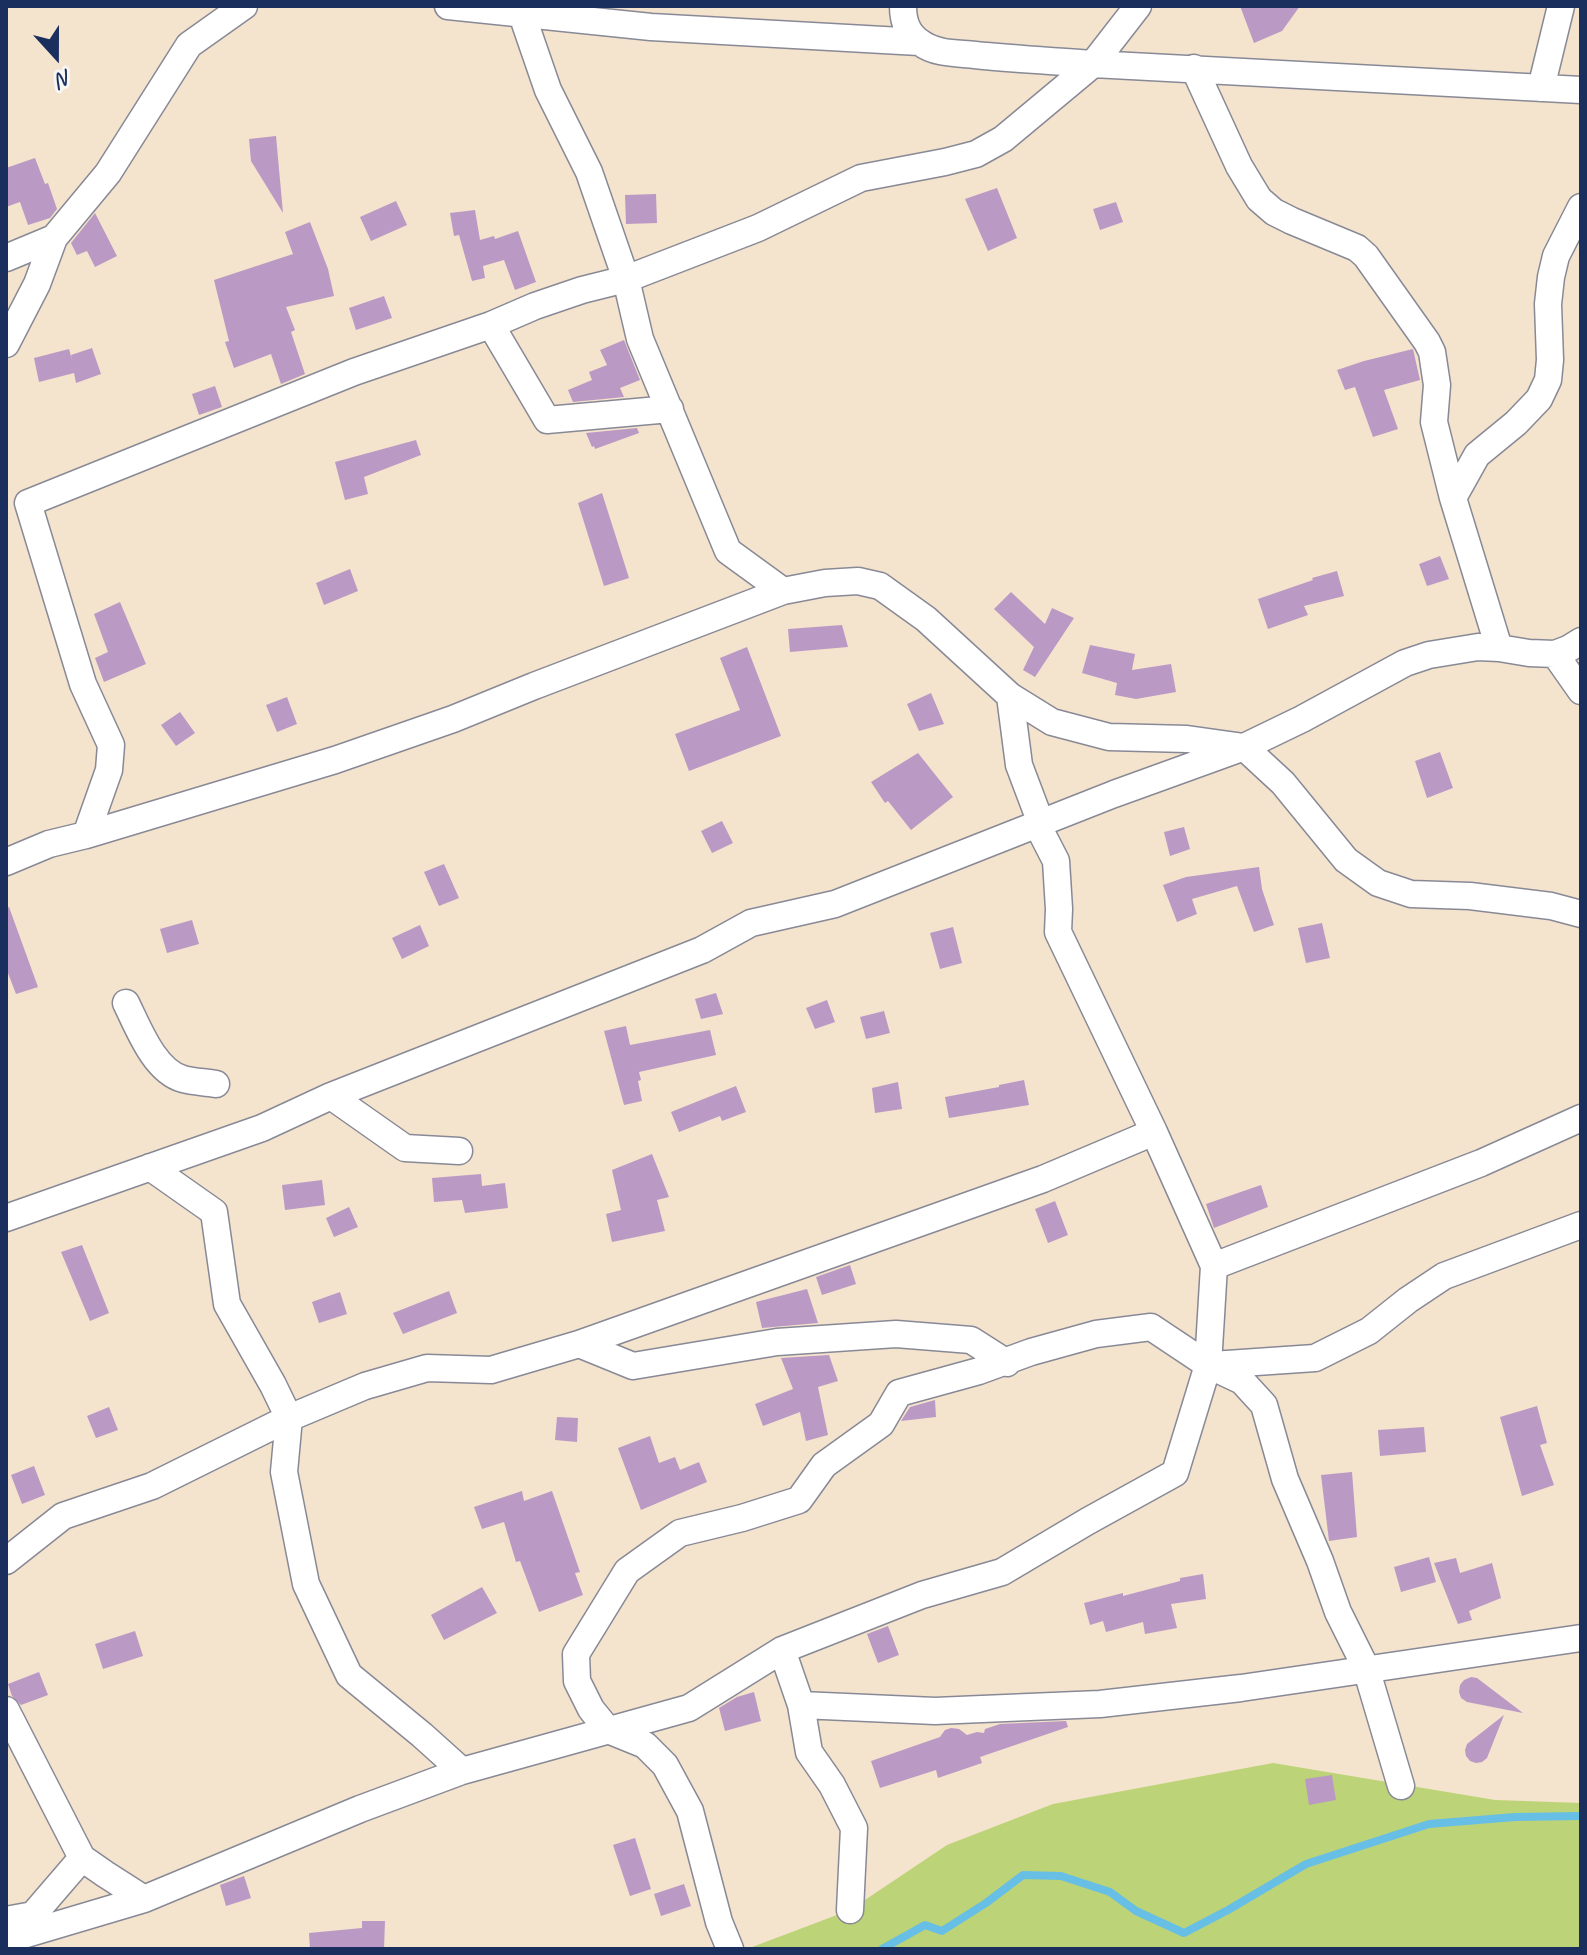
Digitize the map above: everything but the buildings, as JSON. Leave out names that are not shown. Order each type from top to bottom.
[{"type":"street","points":[[6,344],[37,284],[54,238],[108,173],[189,45],[244,6]]},
{"type":"street","points":[[448,6],[520,9],[651,27],[919,42]]},
{"type":"street","points":[[903,6],[903,21],[919,42],[934,50],[1093,64],[1581,90]]},
{"type":"street","points":[[86,835],[109,770],[111,745],[83,684],[28,503],[354,372],[582,290],[626,279],[758,228],[861,178],[976,154],[1003,139],[1093,64],[1138,6]]},
{"type":"street","points":[[1541,88],[1561,6]]},
{"type":"street","points":[[520,9],[548,90],[589,172],[626,279],[640,339],[728,551],[783,591]]},
{"type":"street","points":[[1194,68],[1239,166],[1259,199],[1283,217],[1357,248],[1366,256],[1427,342],[1432,352],[1437,385],[1434,422],[1453,498],[1499,648]]},
{"type":"street","points":[[1453,498],[1477,455],[1539,399],[1548,380],[1551,277],[1556,256],[1581,207]]},
{"type":"street","points":[[6,258],[54,238]]},
{"type":"street","points":[[491,325],[547,420],[670,409]]},
{"type":"street","points":[[6,862],[49,844],[335,760],[438,724],[783,591],[858,581],[880,586],[926,619],[1010,696],[1052,722],[1109,737],[1187,739],[1244,747],[1283,783],[1346,860],[1378,883],[1411,894],[1470,896],[1551,906],[1581,914]]},
{"type":"street","points":[[6,1218],[262,1128],[331,1096],[702,950],[751,923],[835,904],[1114,794],[1244,747],[1405,663],[1455,649],[1499,648],[1555,654],[1581,641]]},
{"type":"street","points":[[1555,654],[1581,691]]},
{"type":"street","points":[[6,1940],[144,1899],[360,1809],[462,1771],[689,1708],[782,1650],[922,1595],[1002,1572],[1175,1473],[1208,1365],[1214,1266],[1058,932],[1056,861],[1037,824],[1039,818],[1019,765],[1010,696]]},
{"type":"street","points":[[126,1003],[151,1053],[167,1070],[180,1079],[216,1084]]},
{"type":"street","points":[[331,1096],[405,1148],[459,1151]]},
{"type":"street","points":[[1214,1266],[1481,1163],[1581,1118]]},
{"type":"street","points":[[6,1561],[63,1516],[152,1486],[289,1418],[365,1386],[427,1368],[491,1370],[579,1344],[1043,1179],[1154,1132]]},
{"type":"street","points":[[150,1167],[214,1212],[227,1304],[289,1418],[284,1472],[306,1584],[349,1675],[462,1771]]},
{"type":"street","points":[[1208,1365],[1315,1358],[1369,1331],[1444,1276],[1581,1225]]},
{"type":"street","points":[[730,1949],[719,1922],[690,1811],[665,1765],[645,1745],[608,1730],[591,1709],[577,1681],[576,1654],[627,1571],[680,1533],[799,1500],[824,1465],[881,1424],[899,1393],[1096,1334],[1151,1327],[1208,1365],[1242,1381],[1264,1405],[1285,1479],[1338,1612],[1366,1668],[1401,1786]]},
{"type":"street","points":[[579,1344],[633,1366],[777,1342],[896,1334],[971,1340],[1007,1363]]},
{"type":"street","points":[[801,1705],[935,1711],[1100,1704],[1241,1688],[1581,1638]]},
{"type":"street","points":[[782,1650],[801,1705],[809,1752],[832,1785],[854,1828],[850,1910]]},
{"type":"street","points":[[6,1710],[82,1858],[144,1899]]},
{"type":"street","points":[[6,1920],[33,1915],[82,1858]]},
{"type":"green space","points":[[1273,1763],[1495,1800],[1581,1803],[1581,1949],[747,1949],[850,1910],[947,1845],[1053,1804]]},
{"type":"waterway","points":[[882,1949],[925,1925],[942,1931],[1023,1875],[1061,1876],[1110,1892],[1136,1911],[1184,1933],[1306,1864],[1429,1824],[1515,1817],[1581,1816]]}]
